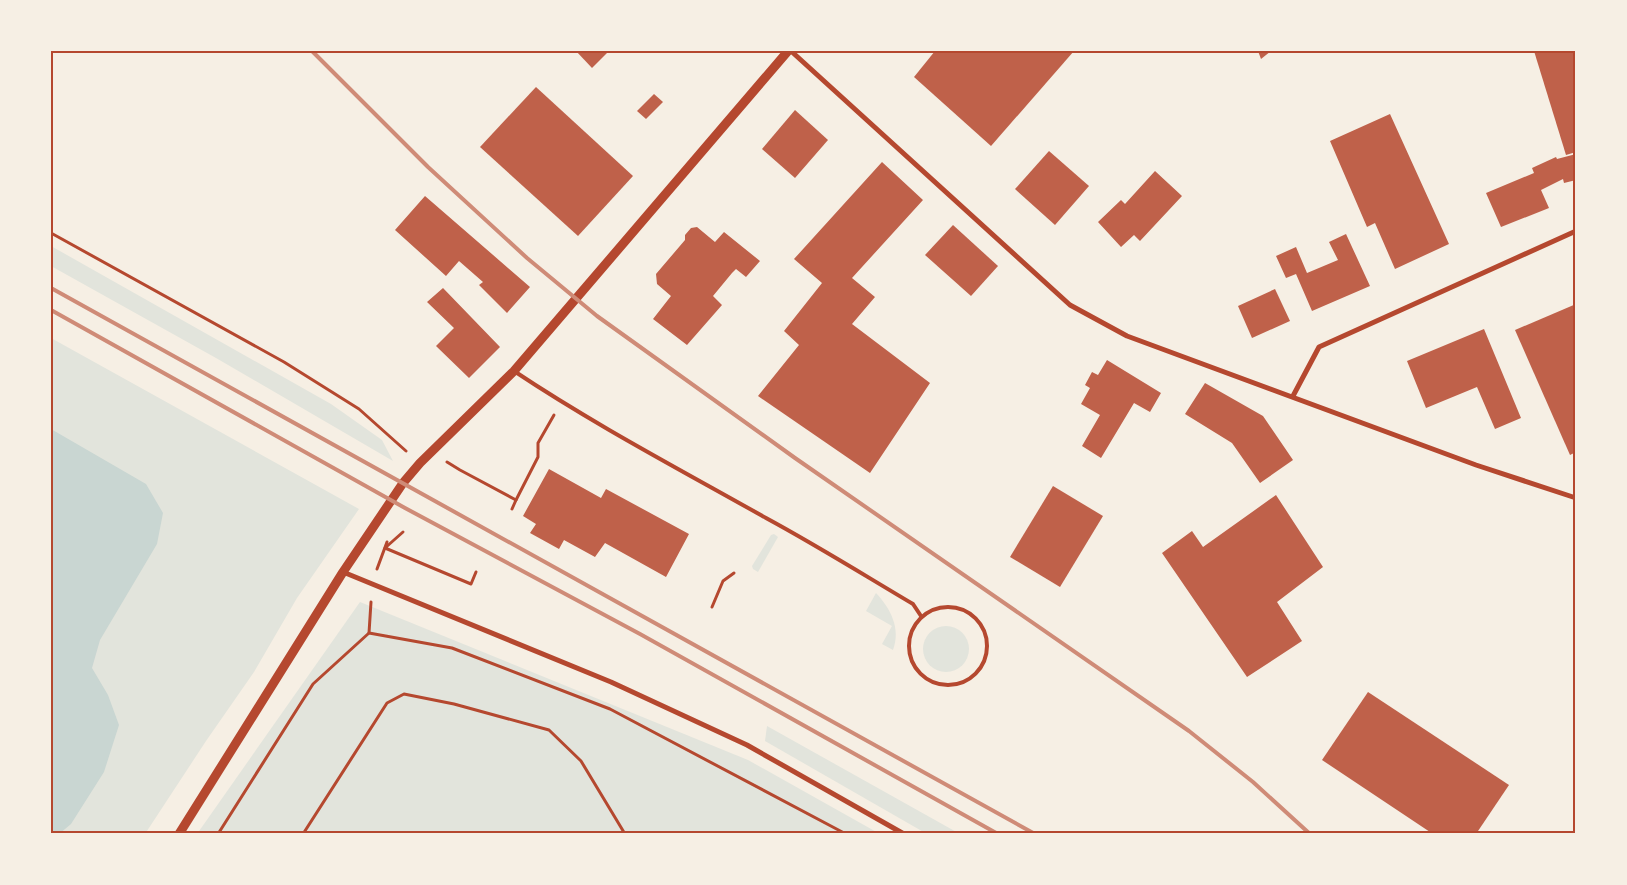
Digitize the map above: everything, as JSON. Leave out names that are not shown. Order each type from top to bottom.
[{"type":"street","points":[[179,834],[343,572],[403,484],[420,463],[514,371],[790,51],[1070,304],[1127,336],[1476,464],[1576,498]]},
{"type":"street","points":[[1293,396],[1319,347],[1576,231]]},
{"type":"street","points":[[343,572],[611,682],[747,745],[904,834]]},
{"type":"lane","points":[[514,371],[562,402],[820,548],[913,604],[921,616]]},
{"type":"lane","points":[[940,607],[961,608],[978,619],[988,638],[987,658],[975,676],[957,685],[936,684],[918,673],[909,654],[910,634],[921,616],[940,607]]},
{"type":"path","points":[[51,233],[284,362],[359,409],[420,463]]},
{"type":"path","points":[[512,509],[538,456],[538,443],[562,402]]},
{"type":"path","points":[[433,450],[460,470],[516,500]]},
{"type":"path","points":[[385,548],[403,532]]},
{"type":"path","points":[[218,834],[313,684],[369,633],[372,585],[388,541]]},
{"type":"path","points":[[385,548],[471,584],[476,572]]},
{"type":"path","points":[[712,607],[723,581],[734,573]]},
{"type":"path","points":[[369,633],[452,648],[610,709],[846,834]]},
{"type":"path","points":[[303,834],[387,703],[404,694],[454,704],[549,730],[581,761],[625,834]]},
{"type":"shaded area","points":[[51,246],[331,404],[382,440],[393,461],[216,358],[51,266]]},
{"type":"shaded area","points":[[51,338],[359,509],[297,598],[254,672],[145,834],[51,834]]},
{"type":"shaded area","points":[[51,429],[146,484],[163,513],[157,544],[100,640],[92,668],[108,695],[119,725],[104,772],[71,824],[59,834],[51,834]]},
{"type":"shaded area","points":[[774,534],[778,537],[758,572],[752,566],[771,535]]},
{"type":"shaded area","points":[[876,593],[886,606],[893,620],[896,634],[893,650],[882,644],[892,626],[866,611]]},
{"type":"shaded area","points":[[360,602],[748,760],[880,834],[197,834]]},
{"type":"shaded area","points":[[951,626],[963,632],[968,640],[968,658],[963,666],[955,671],[941,672],[929,666],[924,658],[923,644],[929,632],[937,627]]},
{"type":"shaded area","points":[[767,726],[960,834],[927,834],[765,741]]},
{"type":"building","points":[[576,51],[609,51],[592,68]]},
{"type":"building","points":[[935,51],[1074,51],[991,146],[914,77]]},
{"type":"building","points":[[1258,51],[1271,51],[1261,59]]},
{"type":"building","points":[[1534,51],[1576,51],[1576,152],[1566,155]]},
{"type":"building","points":[[536,87],[633,176],[578,236],[480,147]]},
{"type":"building","points":[[654,94],[663,102],[646,119],[637,111]]},
{"type":"building","points":[[795,110],[828,140],[795,178],[762,149]]},
{"type":"building","points":[[1390,114],[1449,244],[1395,269],[1375,223],[1367,227],[1330,141]]},
{"type":"building","points":[[1049,151],[1089,186],[1055,225],[1015,189]]},
{"type":"building","points":[[1576,154],[1576,180],[1564,183],[1563,179],[1541,190],[1549,208],[1501,227],[1486,193],[1534,173],[1532,168],[1556,157],[1557,159]]},
{"type":"building","points":[[882,162],[923,200],[852,278],[875,297],[852,324],[930,383],[870,473],[758,396],[799,345],[784,331],[822,283],[794,259]]},
{"type":"building","points":[[1155,171],[1182,196],[1140,241],[1134,235],[1121,247],[1098,222],[1121,200],[1125,204]]},
{"type":"building","points":[[425,196],[530,287],[507,313],[479,285],[483,282],[459,261],[446,276],[395,230]]},
{"type":"building","points":[[953,225],[998,266],[971,296],[925,255]]},
{"type":"building","points":[[697,227],[715,242],[724,232],[760,261],[746,277],[736,269],[732,273],[713,296],[722,305],[687,345],[653,319],[671,296],[657,284],[656,274],[685,240],[685,235],[691,228]]},
{"type":"building","points":[[1346,234],[1370,286],[1312,311],[1296,274],[1286,278],[1276,256],[1296,247],[1307,273],[1338,260],[1329,242]]},
{"type":"building","points":[[443,288],[500,347],[469,378],[436,346],[454,328],[427,302]]},
{"type":"building","points":[[1275,289],[1290,321],[1252,338],[1238,306]]},
{"type":"building","points":[[1576,304],[1576,452],[1570,455],[1515,330]]},
{"type":"building","points":[[1484,329],[1521,418],[1495,429],[1477,387],[1426,408],[1407,361]]},
{"type":"building","points":[[1107,360],[1161,393],[1150,412],[1134,403],[1101,458],[1082,446],[1100,415],[1081,404],[1090,388],[1085,385],[1092,372],[1098,375]]},
{"type":"building","points":[[1205,383],[1263,416],[1293,460],[1260,483],[1232,443],[1185,414]]},
{"type":"building","points":[[549,469],[601,498],[606,489],[689,534],[666,577],[605,543],[595,557],[564,540],[559,549],[530,533],[536,524],[523,516]]},
{"type":"building","points":[[1053,486],[1103,516],[1060,587],[1010,557]]},
{"type":"building","points":[[1276,495],[1323,567],[1277,602],[1302,641],[1247,677],[1162,553],[1192,531],[1203,547]]},
{"type":"building","points":[[1368,692],[1509,785],[1476,834],[1433,834],[1322,760]]},
{"type":"railway","points":[[312,51],[428,167],[527,258],[597,316],[795,458],[1189,731],[1253,782],[1310,834]]},
{"type":"railway","points":[[51,288],[1035,834]]},
{"type":"railway","points":[[51,310],[405,508],[640,634],[998,834]]}]
